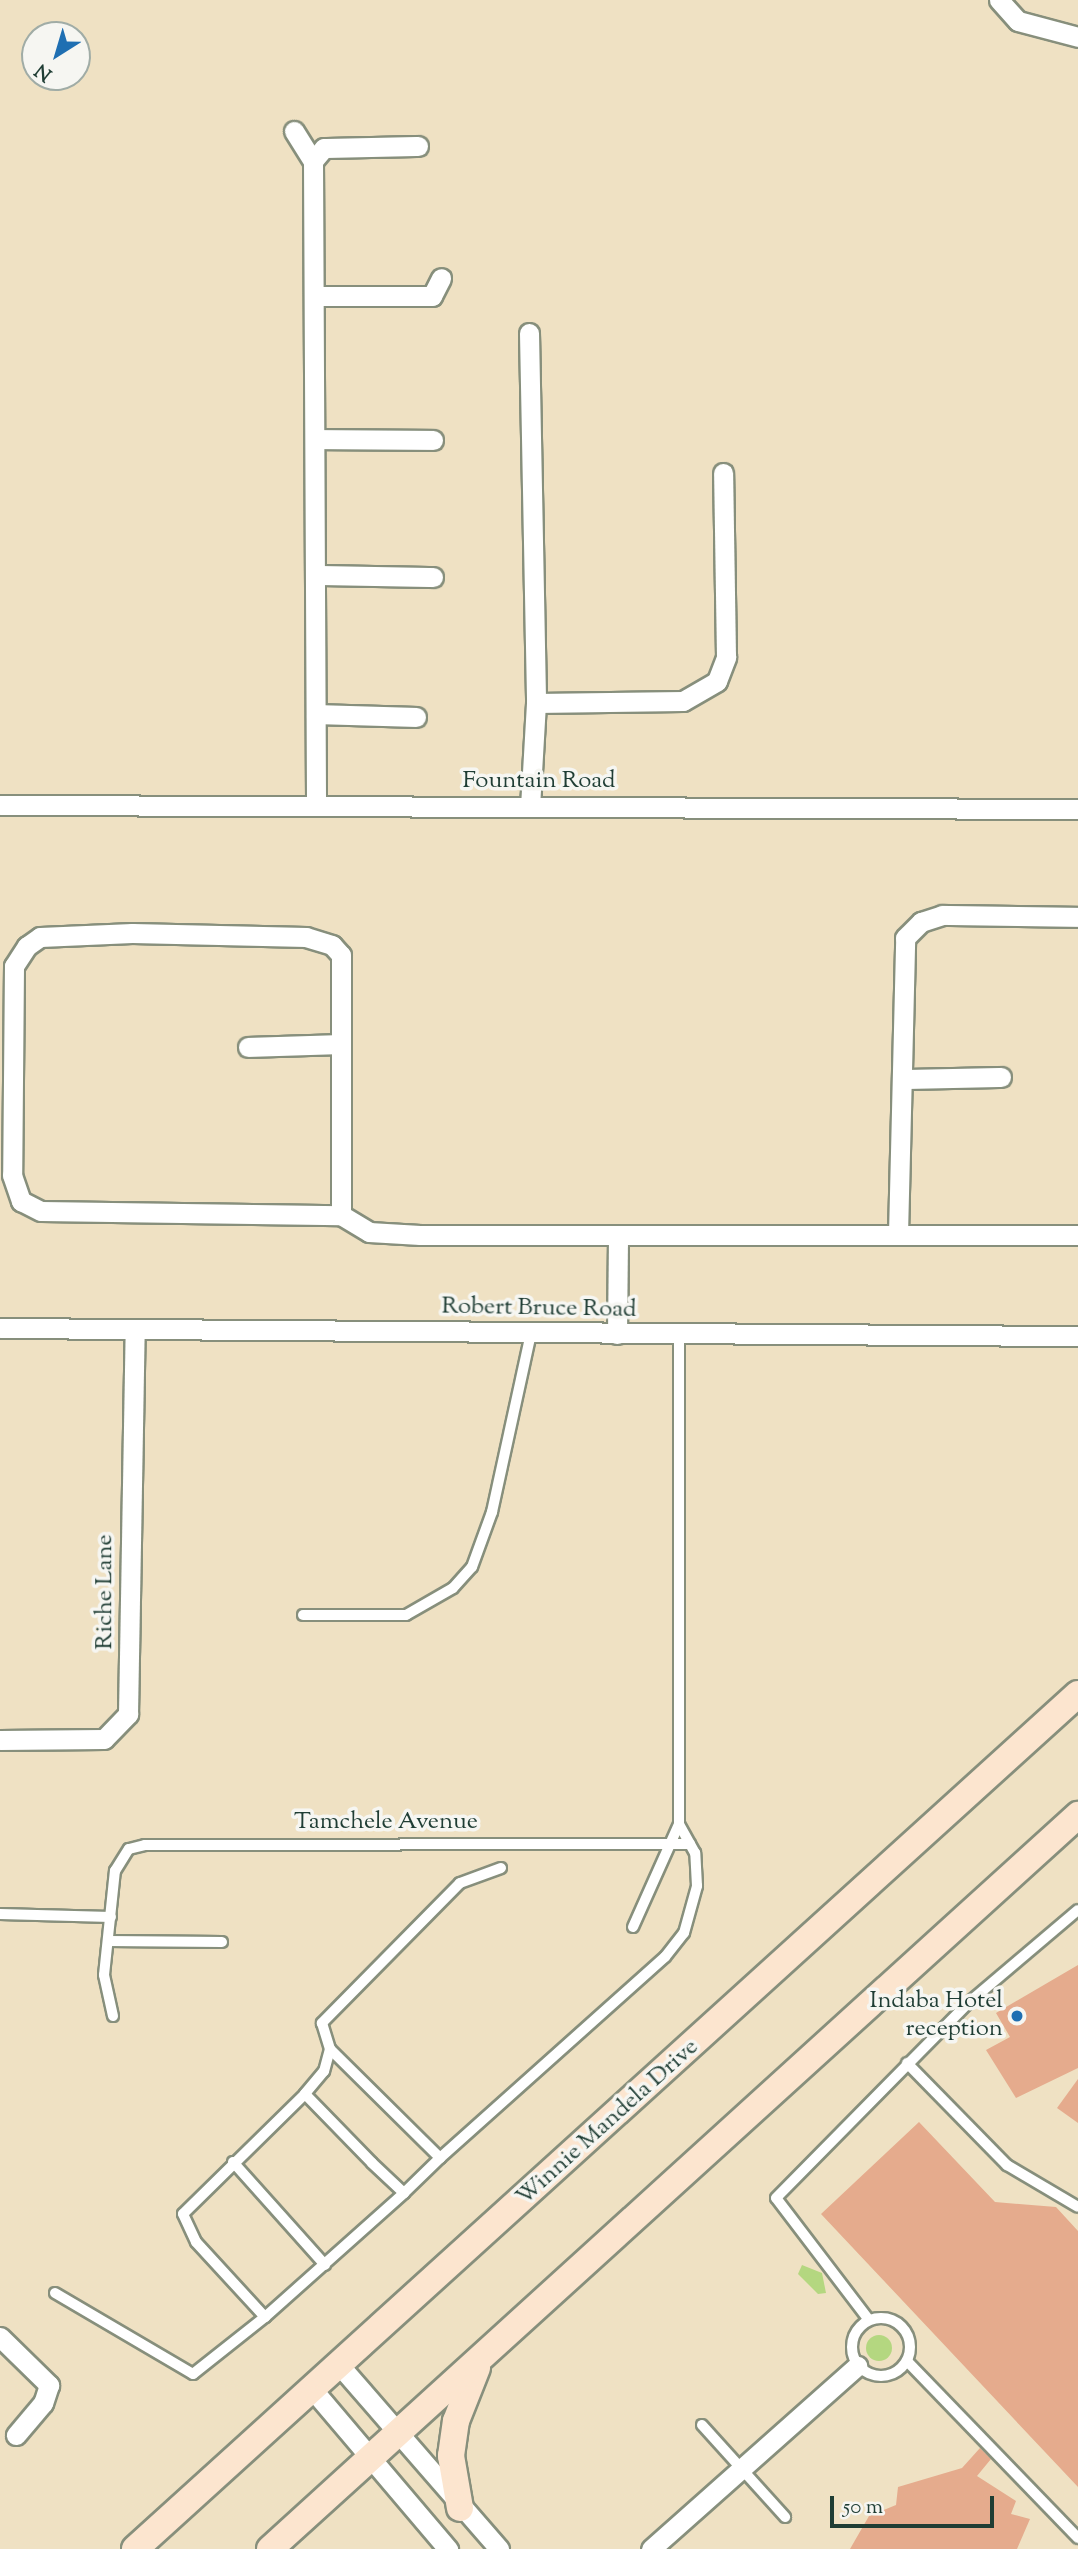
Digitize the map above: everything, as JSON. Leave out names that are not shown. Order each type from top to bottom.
[{"type":"main road","name":"Winnie Mandela Drive","points":[[135,2549],[341,2367],[1078,1694]]},
{"type":"main road","points":[[270,2549],[479,2363],[1078,1815]]},
{"type":"main road","points":[[460,2508],[450,2456],[456,2421],[479,2363]]},
{"type":"street","points":[[999,0],[1018,21],[1078,37]]},
{"type":"street","points":[[294,131],[313,161],[316,804]]},
{"type":"street","points":[[313,161],[324,148],[418,146]]},
{"type":"street","points":[[315,296],[432,296],[441,278]]},
{"type":"street","points":[[529,333],[536,703],[530,807]]},
{"type":"street","points":[[316,439],[433,440]]},
{"type":"street","points":[[536,703],[683,701],[717,681],[726,657],[723,473]]},
{"type":"street","points":[[316,575],[433,577]]},
{"type":"street","points":[[316,714],[416,717]]},
{"type":"street","name":"Fountain Road","points":[[0,805],[316,804],[1078,809]]},
{"type":"street","points":[[898,1234],[904,1080],[905,938],[912,928],[942,915],[1078,917]]},
{"type":"street","points":[[341,1214],[341,955],[319,939],[40,937],[14,966],[12,1175],[21,1200],[56,1212],[341,1214],[369,1232],[618,1236],[1078,1235]]},
{"type":"street","points":[[248,1047],[340,1044]]},
{"type":"street","points":[[904,1080],[1001,1077]]},
{"type":"street","points":[[618,1236],[618,1334]]},
{"type":"street","name":"Robert Bruce Road","points":[[0,1328],[678,1336],[1078,1336]]},
{"type":"street","name":"Riche Lane","points":[[0,1740],[104,1739],[128,1714],[135,1331]]},
{"type":"street","points":[[0,2337],[48,2385],[43,2403],[16,2435]]},
{"type":"street","points":[[656,2548],[858,2366]]},
{"type":"street","points":[[341,2367],[396,2437],[499,2549]]},
{"type":"street","points":[[313,2390],[448,2549]]},
{"type":"lane","points":[[303,1615],[406,1615],[453,1588],[472,1567],[492,1512],[531,1333]]},
{"type":"lane","points":[[634,1927],[679,1824],[678,1336]]},
{"type":"lane","points":[[55,2293],[193,2374],[265,2318],[325,2265],[665,1957],[684,1933],[695,1901],[690,1844],[679,1824]]},
{"type":"lane","name":"Tamchele Avenue","points":[[111,1917],[115,1871],[129,1849],[145,1845],[690,1844]]},
{"type":"lane","points":[[440,2158],[330,2049],[322,2024],[361,1978],[460,1883],[501,1868]]},
{"type":"lane","points":[[869,2320],[776,2198],[829,2151],[907,2063],[1078,1910]]},
{"type":"lane","points":[[0,1914],[111,1917],[104,1975],[113,2016]]},
{"type":"lane","points":[[108,1941],[222,1942]]},
{"type":"lane","points":[[265,2318],[184,2226],[183,2214],[233,2162],[306,2094],[324,2071],[330,2049]]},
{"type":"lane","points":[[907,2063],[1007,2165],[1078,2207]]},
{"type":"lane","points":[[306,2094],[404,2193]]},
{"type":"lane","points":[[233,2162],[325,2265]]},
{"type":"lane","points":[[887,2318],[902,2327],[910,2343],[907,2361],[884,2376],[858,2366],[852,2340],[869,2320],[887,2318]]},
{"type":"lane","points":[[907,2361],[1078,2538]]},
{"type":"lane","points":[[702,2425],[785,2517]]},
{"type":"green space","points":[[802,2265],[822,2273],[826,2293],[818,2294],[798,2274]]},
{"type":"green space","points":[[879,2335],[888,2339],[892,2348],[888,2357],[879,2361],[870,2357],[866,2348],[870,2339]]},
{"type":"building","points":[[1078,1965],[1078,2068],[1016,2098],[986,2050],[1010,2037],[996,2013]]},
{"type":"building","points":[[1078,2079],[1078,2123],[1057,2108]]},
{"type":"building","points":[[919,2122],[995,2202],[1056,2207],[1078,2231],[1078,2487],[821,2214]]},
{"type":"building","points":[[980,2448],[991,2459],[977,2476],[1016,2501],[1011,2514],[1030,2519],[1017,2549],[850,2549],[869,2516],[896,2505],[898,2487],[962,2468]]},
{"type":"place","name":"Indaba Hotel reception","points":[[1017,2016]]}]
